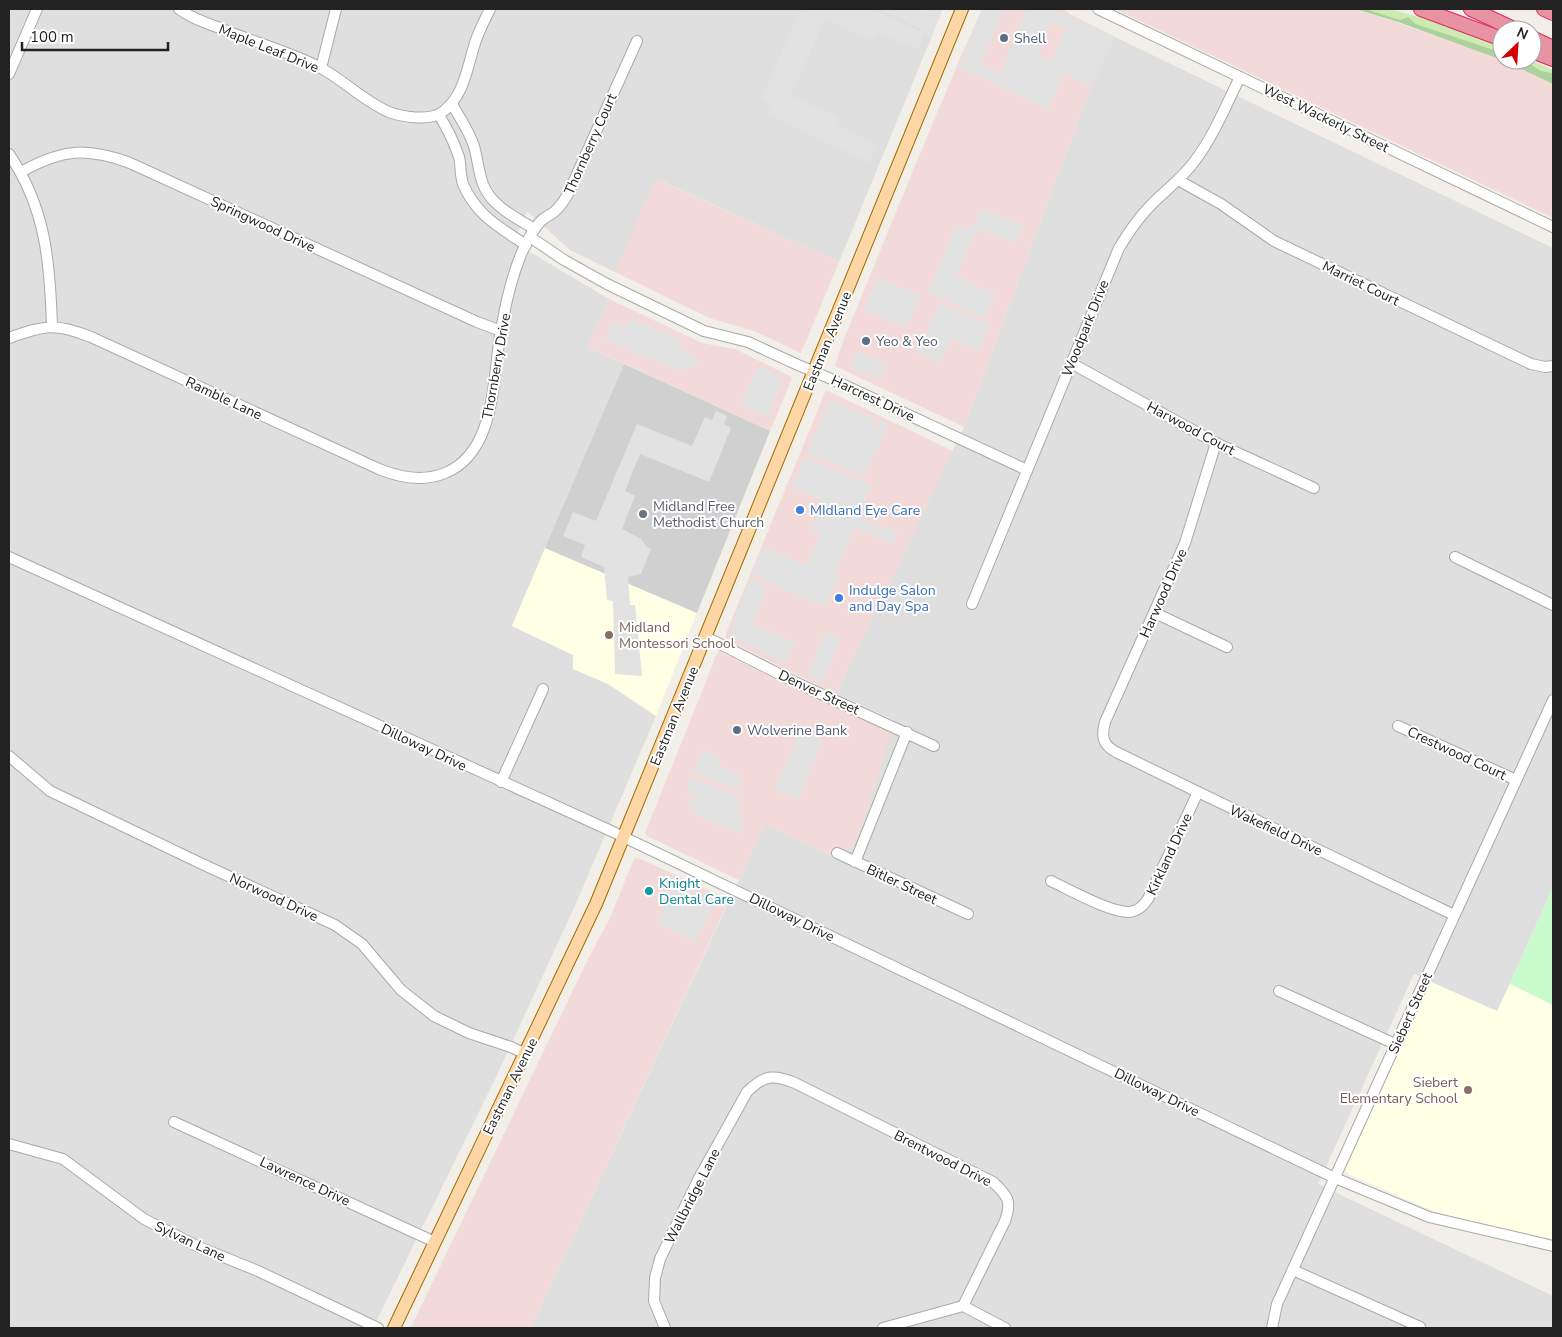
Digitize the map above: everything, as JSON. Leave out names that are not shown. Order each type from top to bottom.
[{"type":"highway","points":[[1421,9],[1492,35]]},
{"type":"highway","points":[[1471,9],[1495,20]]},
{"type":"highway","points":[[1544,9],[1553,13]]},
{"type":"main road","name":"Eastman Avenue","points":[[394,1328],[596,904],[962,9]]},
{"type":"street","points":[[9,74],[38,9]]},
{"type":"street","name":"Maple Leaf Drive","points":[[179,9],[192,17],[254,42],[291,54],[321,68],[370,103],[389,112],[408,118],[439,115]]},
{"type":"street","points":[[321,68],[336,9]]},
{"type":"street","points":[[490,9],[477,38],[461,91],[452,104],[439,115],[451,136],[459,159],[462,182],[473,202],[485,218],[530,237]]},
{"type":"street","name":"West Wackerly Street","points":[[1098,9],[1553,227]]},
{"type":"street","name":"Thornberry Court","points":[[530,237],[542,220],[562,205],[568,194],[637,40]]},
{"type":"street","name":"Woodpark Drive","points":[[972,604],[1119,248],[1130,230],[1150,206],[1194,162],[1210,138],[1240,77]]},
{"type":"street","points":[[452,104],[472,141],[477,168],[485,190],[496,204],[530,237]]},
{"type":"street","name":"Springwood Drive","points":[[21,172],[43,160],[62,154],[81,152],[108,155],[130,163],[468,318],[501,331]]},
{"type":"street","points":[[9,154],[21,172],[37,208],[46,246],[51,281],[52,327]]},
{"type":"street","name":"Marriet Court","points":[[1178,180],[1221,204],[1274,241],[1531,364],[1544,367],[1553,366]]},
{"type":"street","name":"Harcrest Drive","points":[[530,237],[564,260],[607,284],[704,331],[748,342],[1027,470]]},
{"type":"street","name":"Thornberry Drive","points":[[438,476],[452,470],[465,460],[482,437],[487,422],[501,331],[514,275],[530,237]]},
{"type":"street","name":"Ramble Lane","points":[[9,338],[33,329],[68,328],[91,336],[379,469],[416,479],[438,476]]},
{"type":"street","name":"Harwood Court","points":[[1071,363],[1216,443],[1314,488]]},
{"type":"street","name":"Harwood Drive","points":[[1103,739],[1102,731],[1105,722],[1185,543],[1216,443]]},
{"type":"street","name":"Dilloway Drive","points":[[9,557],[624,837],[1335,1178],[1430,1217],[1553,1246]]},
{"type":"street","points":[[1455,557],[1553,605]]},
{"type":"street","points":[[1155,613],[1227,647]]},
{"type":"street","name":"Denver Street","points":[[706,637],[797,683],[934,746]]},
{"type":"street","points":[[501,782],[543,689]]},
{"type":"street","name":"Siebert Street","points":[[1272,1328],[1277,1304],[1553,700]]},
{"type":"street","name":"Crestwood Court","points":[[1398,726],[1516,780]]},
{"type":"street","points":[[855,862],[907,732]]},
{"type":"street","name":"Wakefield Drive","points":[[1103,739],[1108,747],[1198,792],[1454,914]]},
{"type":"street","name":"Norwood Drive","points":[[9,756],[50,791],[335,925],[362,944],[401,990],[434,1016],[469,1033],[526,1054]]},
{"type":"street","name":"Kirkland Drive","points":[[1051,881],[1116,909],[1131,912],[1142,908],[1198,792]]},
{"type":"street","name":"Bitler Street","points":[[837,853],[968,914]]},
{"type":"street","points":[[1279,991],[1396,1044]]},
{"type":"street","name":"Brentwood Drive","points":[[767,1077],[780,1077],[795,1083],[993,1182],[1005,1193],[1010,1207],[1005,1221],[964,1306]]},
{"type":"street","name":"Wallbridge Lane","points":[[665,1328],[654,1301],[655,1278],[660,1259],[698,1180],[746,1092],[767,1077]]},
{"type":"street","name":"Lawrence Drive","points":[[174,1122],[435,1242]]},
{"type":"street","name":"Sylvan Lane","points":[[9,1144],[64,1159],[144,1219],[200,1247],[258,1271],[378,1328]]},
{"type":"street","points":[[1293,1270],[1420,1328]]},
{"type":"street","points":[[883,1328],[964,1306],[1005,1328]]},
{"type":"shaded area","points":[[9,9],[882,9],[932,36],[839,262],[657,179],[615,272],[570,250],[527,211],[513,244],[609,299],[588,347],[624,364],[512,626],[573,655],[574,669],[608,684],[656,716],[574,908],[497,1075],[373,1328],[9,1328]]},
{"type":"shaded area","points":[[801,9],[872,9],[923,33],[919,50],[876,32],[871,40],[825,19],[791,95],[839,118],[836,125],[878,145],[869,163],[766,114],[771,105],[760,100]]},
{"type":"shaded area","points":[[882,9],[922,9],[928,11],[929,9],[943,9],[932,36]]},
{"type":"shaded area","points":[[982,9],[1063,9],[1115,37],[1091,87],[964,427],[835,366],[842,344],[914,168]]},
{"type":"shaded area","points":[[983,9],[1004,9],[981,65],[1001,73],[1026,11],[1022,9],[1055,9],[1115,37],[1091,87],[1072,76],[1064,74],[1048,109],[958,67]],"holes":[[[1051,23],[1066,28],[1052,61],[1038,55]]]},
{"type":"shaded area","points":[[1115,9],[1356,9],[1490,54],[1492,55],[1492,70],[1524,70],[1553,84],[1553,218]]},
{"type":"shaded area","points":[[1115,37],[1553,248],[1553,887],[1497,1012],[1414,974],[1318,1184],[1553,1296],[1553,1328],[531,1328],[765,824],[831,856],[836,849],[854,845],[867,810],[894,720],[836,694],[964,427],[1091,87]]},
{"type":"shaded area","points":[[656,179],[839,262],[801,353],[754,331],[709,318],[615,272]]},
{"type":"shaded area","points":[[981,209],[1023,225],[1015,243],[982,230],[973,235],[956,276],[995,293],[985,318],[928,293],[956,225],[965,229],[975,224]]},
{"type":"shaded area","points":[[878,278],[921,295],[906,327],[864,310]]},
{"type":"shaded area","points":[[609,299],[702,343],[735,349],[790,376],[792,378],[770,431],[588,347]]},
{"type":"shaded area","points":[[939,303],[990,325],[979,351],[951,339],[940,363],[917,353]]},
{"type":"shaded area","points":[[630,319],[681,340],[679,348],[694,355],[698,363],[694,369],[684,365],[681,371],[606,341],[612,322],[626,327]]},
{"type":"shaded area","points":[[857,352],[887,364],[880,379],[851,368]]},
{"type":"shaded area","name":"Midland Free Methodist Church","points":[[624,364],[770,431],[697,613],[545,548]]},
{"type":"shaded area","points":[[763,367],[783,378],[768,415],[763,415],[741,404],[756,369]]},
{"type":"shaded area","points":[[826,390],[953,451],[836,694],[726,639],[726,633]]},
{"type":"shaded area","points":[[830,400],[876,420],[873,426],[877,428],[881,421],[888,424],[864,477],[807,452]]},
{"type":"shaded area","points":[[716,411],[727,416],[724,424],[731,428],[709,482],[640,454],[625,491],[635,496],[622,529],[641,539],[651,549],[641,574],[628,577],[630,605],[635,605],[642,676],[615,674],[613,601],[607,600],[604,567],[581,557],[585,545],[563,536],[573,512],[596,521],[637,424],[692,446],[705,417],[712,420]]},
{"type":"shaded area","points":[[806,457],[871,486],[858,516],[897,533],[893,544],[855,527],[834,574],[839,576],[825,607],[751,574],[763,547],[806,566],[820,534],[811,530],[823,501],[792,487]]},
{"type":"shaded area","name":"Midland Montessori School","points":[[545,548],[697,613],[656,716],[608,684],[573,669],[573,655],[512,626]]},
{"type":"shaded area","points":[[750,579],[767,587],[752,624],[794,642],[785,664],[730,636],[737,611]]},
{"type":"shaded area","points":[[825,632],[841,638],[823,682],[807,675]]},
{"type":"shaded area","points":[[719,651],[795,689],[884,728],[891,733],[867,810],[854,845],[849,852],[842,852],[836,849],[831,856],[765,824],[739,880],[647,836],[645,833]]},
{"type":"shaded area","points":[[799,731],[823,741],[799,800],[775,790]]},
{"type":"shaded area","points":[[703,750],[720,757],[717,765],[742,776],[736,790],[694,772]]},
{"type":"shaded area","points":[[691,777],[739,797],[738,809],[742,816],[741,820],[744,827],[742,834],[696,816],[685,797],[697,802],[699,801],[687,789]]},
{"type":"shaded area","points":[[636,858],[729,900],[531,1328],[411,1327],[589,957],[610,918]]},
{"type":"shaded area","points":[[674,885],[681,888],[683,886],[716,903],[695,941],[656,924]]},
{"type":"shaded area","name":"Siebert Elementary School","points":[[1431,982],[1497,1011],[1510,984],[1553,1005],[1553,1239],[1433,1211],[1348,1174],[1346,1171]]},
{"type":"green space","points":[[1356,9],[1366,9],[1400,20],[1408,17],[1416,24],[1492,49],[1492,56],[1401,23]]},
{"type":"green space","points":[[1366,9],[1390,9],[1446,25],[1492,43],[1492,49],[1416,24],[1408,17],[1400,20]]},
{"type":"green space","points":[[1542,65],[1553,70],[1553,73],[1539,70],[1542,70]]},
{"type":"green space","points":[[1523,70],[1539,70],[1553,73],[1553,84]]},
{"type":"green space","points":[[1553,887],[1553,1005],[1510,984]]},
{"type":"place","name":"Shell","points":[[1004,38]]},
{"type":"place","name":"Yeo & Yeo","points":[[866,341]]},
{"type":"place","name":"MIdland Eye Care","points":[[800,510]]},
{"type":"place","name":"Midland Free Methodist Church","points":[[643,514]]},
{"type":"place","name":"Indulge Salon and Day Spa","points":[[839,598]]},
{"type":"place","name":"Midland Montessori School","points":[[609,635]]},
{"type":"place","name":"Wolverine Bank","points":[[737,730]]},
{"type":"place","name":"Knight Dental Care","points":[[649,891]]},
{"type":"place","name":"Siebert Elementary School","points":[[1468,1090]]}]
